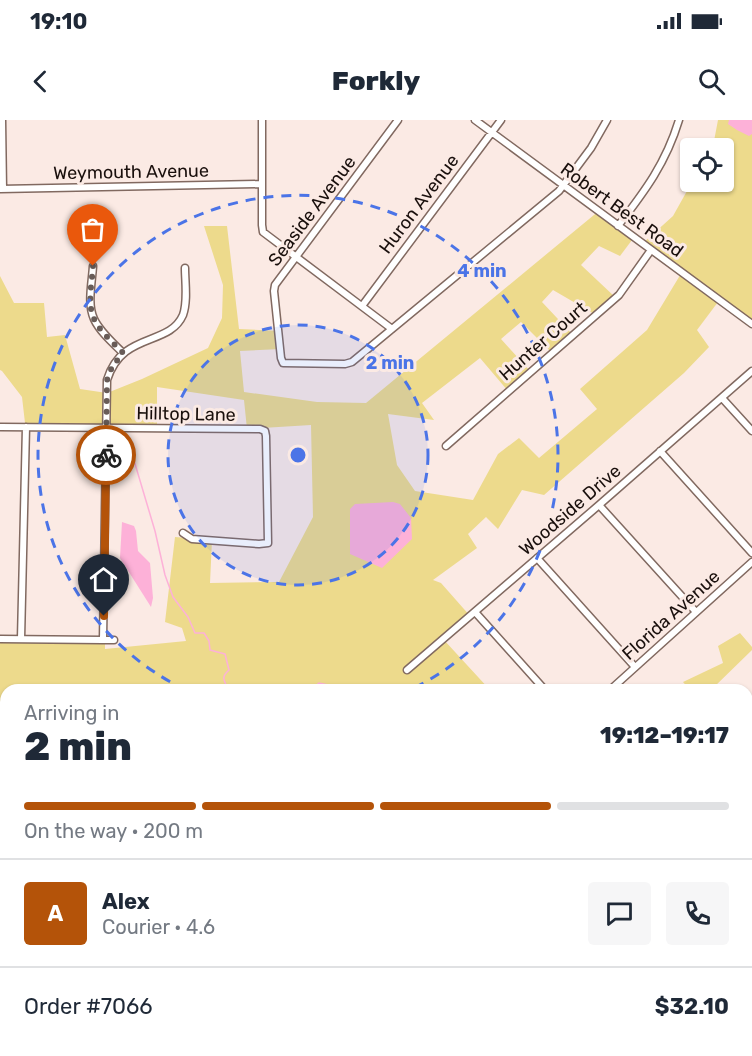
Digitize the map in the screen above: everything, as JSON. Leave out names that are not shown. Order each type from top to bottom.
[{"type":"street","points":[[2,120],[2,189]]},
{"type":"street","points":[[262,120],[262,230],[392,328],[559,191],[591,147],[607,120]]},
{"type":"street","name":"Seaside Avenue","points":[[392,328],[348,364],[283,363],[274,289],[398,120]]},
{"type":"street","name":"Robert Best Road","points":[[475,120],[752,324]]},
{"type":"street","name":"Huron Avenue","points":[[362,306],[501,120]]},
{"type":"street","points":[[618,226],[659,169],[679,120]]},
{"type":"street","name":"Weymouth Avenue","points":[[2,189],[262,184]]},
{"type":"street","name":"Hunter Court","points":[[446,446],[618,295],[651,250]]},
{"type":"street","points":[[93,266],[91,306],[94,318],[103,332],[123,353]]},
{"type":"street","points":[[103,640],[107,380],[112,367],[123,353],[135,345],[168,331],[179,322],[185,306],[185,268]]},
{"type":"street","name":"Woodside Drive","points":[[408,670],[752,372]]},
{"type":"street","points":[[722,398],[752,431]]},
{"type":"street","name":"Hilltop Lane","points":[[0,427],[263,430],[266,436],[268,543],[192,539],[183,533]]},
{"type":"street","points":[[21,639],[26,427]]},
{"type":"street","points":[[660,451],[752,553]]},
{"type":"street","points":[[599,505],[696,612]]},
{"type":"street","points":[[537,558],[635,667]]},
{"type":"street","name":"Florida Avenue","points":[[617,684],[752,562]]},
{"type":"street","points":[[475,612],[540,684]]},
{"type":"street","points":[[0,639],[114,640]]},
{"type":"shaded area","points":[[718,120],[752,120],[752,320],[721,298],[697,330],[709,347],[684,373],[544,495],[522,490],[498,529],[486,517],[468,534],[477,548],[433,580],[441,583],[471,617],[444,640],[484,684],[0,684],[0,642],[105,640],[105,649],[186,641],[182,628],[165,622],[175,537],[212,540],[210,583],[279,582],[313,517],[311,425],[247,429],[244,400],[157,387],[157,428],[54,427],[25,423],[22,397],[0,370],[0,276],[14,303],[44,303],[47,337],[65,335],[80,389],[107,393],[208,348],[222,318],[223,285],[204,226],[227,226],[239,329],[280,331],[281,349],[240,351],[244,392],[317,402],[366,403],[600,210],[635,236],[620,256],[599,246],[581,265],[615,297],[596,315],[553,290],[542,302],[573,335],[552,353],[521,322],[501,339],[531,372],[508,391],[480,358],[422,403],[434,420],[388,414],[397,465],[415,491],[473,500],[498,454],[519,438],[539,458],[597,409],[580,389],[647,330],[682,272],[643,243],[673,216],[686,192],[734,192],[734,138],[715,138]]},
{"type":"shaded area","points":[[729,120],[752,120],[752,134],[749,136],[737,130],[728,124]]},
{"type":"shaded area","points":[[393,502],[400,504],[411,518],[412,539],[382,568],[350,554],[350,509],[355,504]]},
{"type":"shaded area","points":[[122,522],[134,526],[138,551],[150,563],[153,598],[151,607],[120,558]]},
{"type":"shaded area","points":[[740,633],[752,650],[717,684],[685,684],[683,682],[723,663],[718,646]]},
{"type":"waterway","points":[[115,438],[127,448],[133,457],[173,597],[188,617],[195,633],[204,633],[209,641],[210,650],[225,654],[229,670],[224,678],[226,684]]},
{"type":"waterway","points":[[318,684],[324,684]]},
{"type":"way so far","points":[[93,266],[91,306],[94,318],[103,332],[123,353],[112,367],[107,380],[106,455]]},
{"type":"route","points":[[104,616],[106,455]]}]
